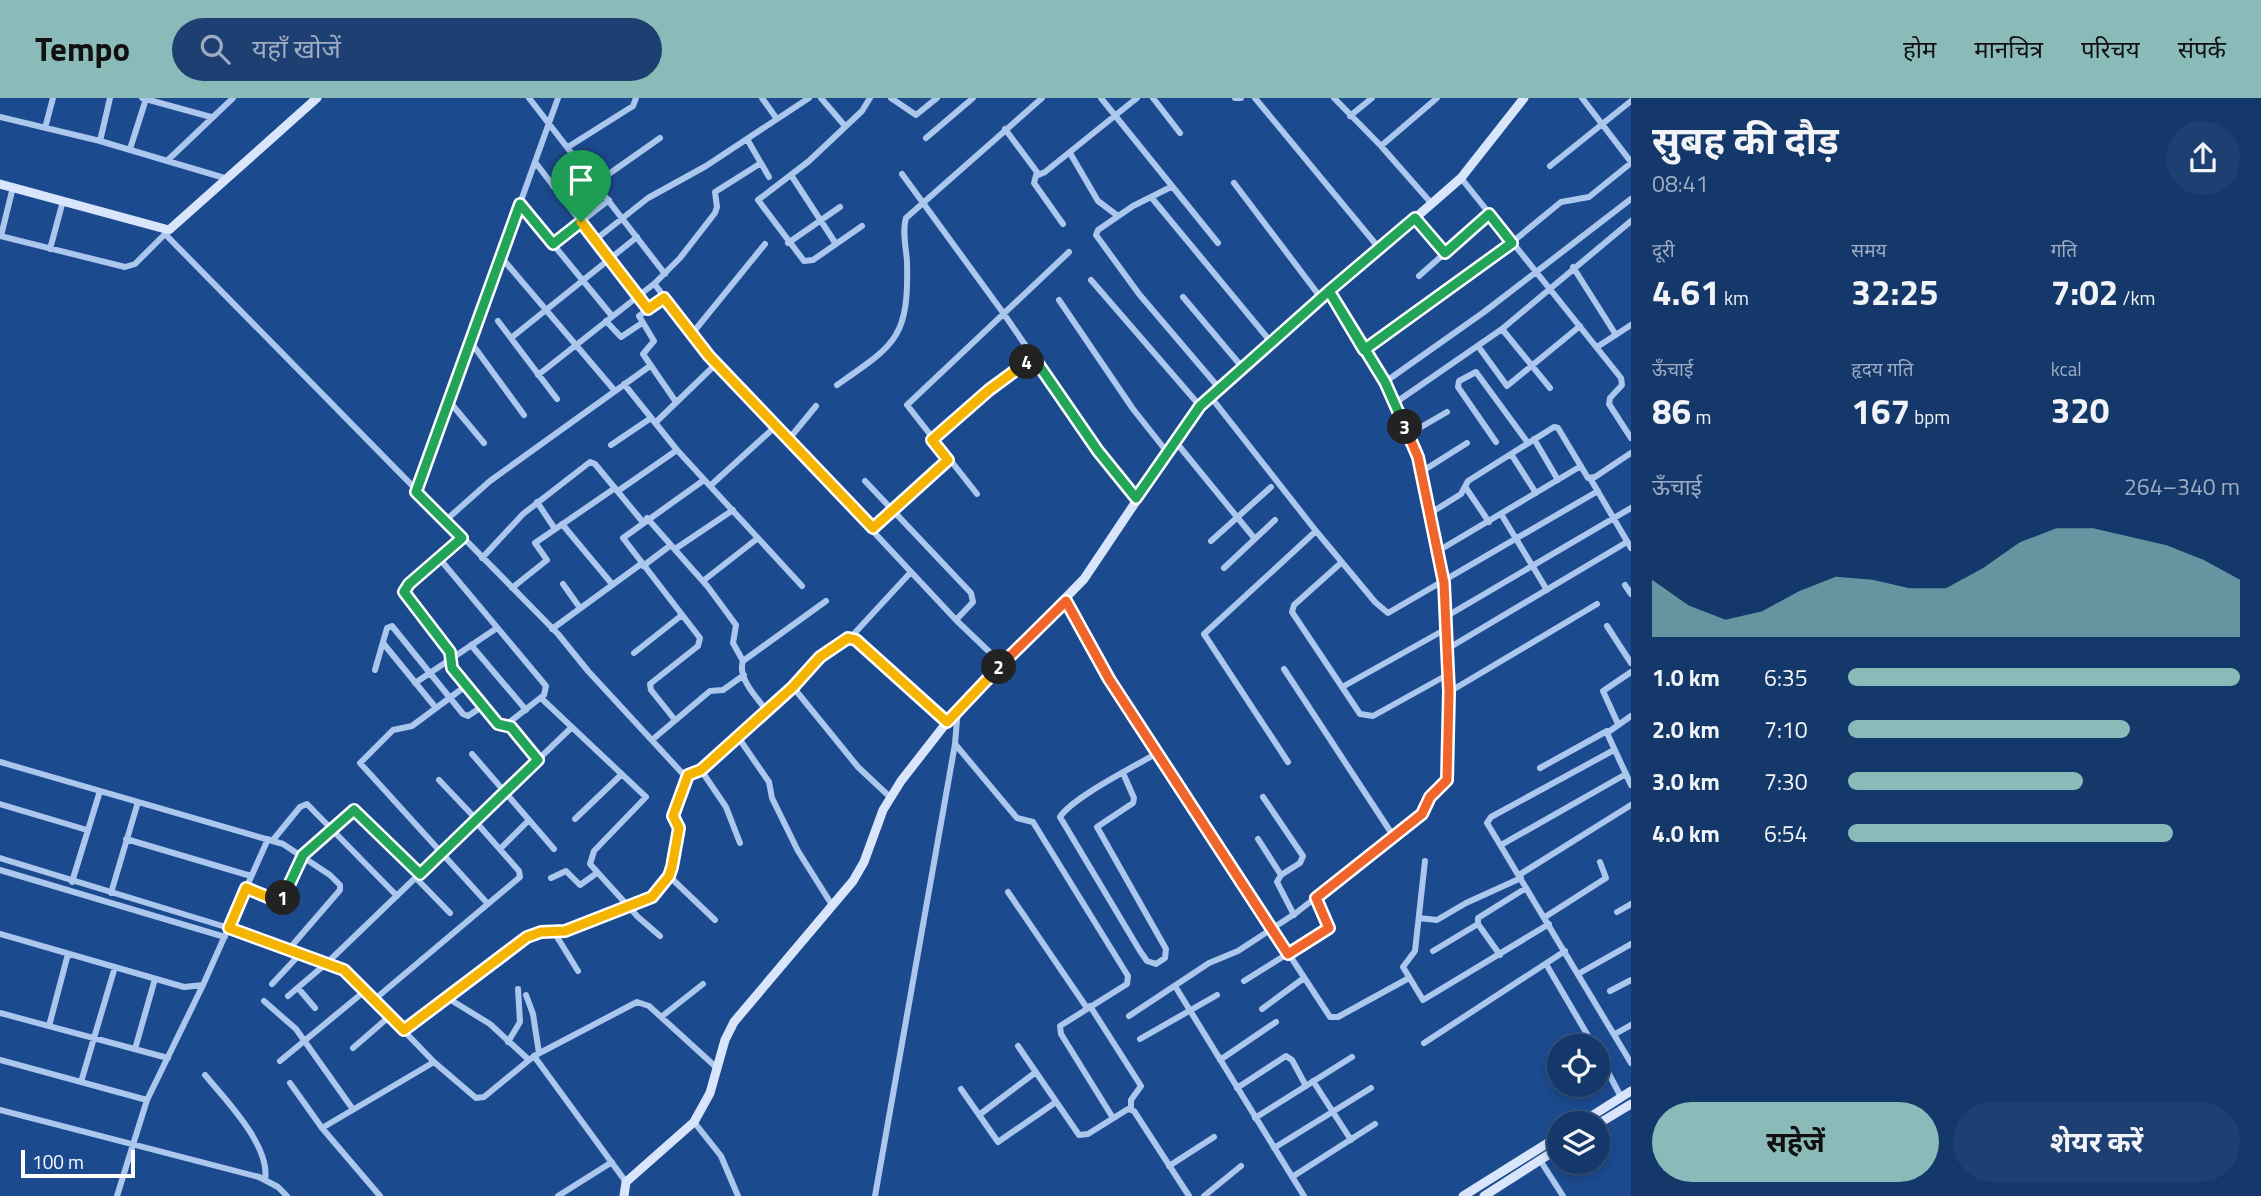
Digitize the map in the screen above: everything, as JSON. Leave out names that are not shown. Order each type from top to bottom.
[{"type":"street","points":[[45,128],[53,98]]},
{"type":"street","points":[[100,141],[110,98]]},
{"type":"street","points":[[168,160],[233,98]]},
{"type":"street","points":[[13,187],[1,236],[125,267],[135,264],[317,98]]},
{"type":"street","points":[[528,98],[665,274]]},
{"type":"street","points":[[416,492],[558,98]]},
{"type":"street","points":[[568,147],[633,106],[636,98]]},
{"type":"street","points":[[762,98],[777,119]]},
{"type":"street","points":[[595,240],[648,198],[747,139],[809,98]]},
{"type":"street","points":[[821,98],[845,126]]},
{"type":"street","points":[[862,226],[808,262],[800,259],[758,200],[791,175],[845,126],[870,98]]},
{"type":"street","points":[[891,98],[916,115],[937,98]]},
{"type":"street","points":[[926,138],[973,98]]},
{"type":"street","points":[[836,385],[876,358],[897,337],[905,303],[904,222],[1042,98]]},
{"type":"street","points":[[1101,98],[1218,243]]},
{"type":"street","points":[[1063,224],[1034,183],[1036,176],[1116,117],[1137,98]]},
{"type":"street","points":[[1153,98],[1180,133]]},
{"type":"street","points":[[1235,98],[1241,98]]},
{"type":"street","points":[[1255,98],[1379,248]]},
{"type":"street","points":[[1334,98],[1432,204]]},
{"type":"street","points":[[1350,116],[1372,98]]},
{"type":"street","points":[[1381,146],[1437,98]]},
{"type":"street","points":[[624,1196],[626,1182],[694,1122],[710,1093],[734,1022],[860,871],[890,797],[958,708],[1066,601],[1100,558],[1136,498],[1200,406],[1461,178],[1523,98]]},
{"type":"street","points":[[1364,350],[1512,243],[1561,202],[1588,197],[1631,163],[1582,98]]},
{"type":"street","points":[[131,149],[144,99],[211,117]]},
{"type":"street","points":[[1550,166],[1631,101]]},
{"type":"street","points":[[0,117],[131,149],[228,178]]},
{"type":"street","points":[[1005,129],[1036,176]]},
{"type":"street","points":[[596,183],[660,138]]},
{"type":"street","points":[[747,139],[769,177]]},
{"type":"street","points":[[1070,152],[1098,201],[1118,216]]},
{"type":"street","points":[[535,162],[648,309]]},
{"type":"street","points":[[553,186],[580,163]]},
{"type":"street","points":[[538,375],[665,274],[715,213],[718,206],[715,192],[761,163]]},
{"type":"street","points":[[902,174],[1004,314],[1098,451],[1136,498]]},
{"type":"street","points":[[791,175],[836,244]]},
{"type":"street","points":[[1461,178],[1623,382],[1610,398],[1610,407],[1631,438]]},
{"type":"street","points":[[1234,183],[1321,298]]},
{"type":"street","points":[[0,184],[167,232],[274,342],[320,395],[552,629],[652,740],[688,775]]},
{"type":"street","points":[[1171,187],[1118,216],[1096,235],[1139,294],[1219,388]]},
{"type":"street","points":[[1150,197],[1271,342]]},
{"type":"street","points":[[1385,382],[1484,312],[1631,199]]},
{"type":"street","points":[[553,244],[609,200]]},
{"type":"street","points":[[50,249],[62,201]]},
{"type":"street","points":[[520,204],[612,316]]},
{"type":"street","points":[[789,243],[840,207]]},
{"type":"street","points":[[1419,276],[1489,214]]},
{"type":"street","points":[[1415,218],[1445,253]]},
{"type":"street","points":[[1395,403],[1502,328],[1631,221]]},
{"type":"street","points":[[511,338],[637,237]]},
{"type":"street","points":[[691,335],[765,243]]},
{"type":"street","points":[[977,495],[908,408],[909,402],[1039,284],[1069,252]]},
{"type":"street","points":[[501,257],[615,391]]},
{"type":"street","points":[[1573,267],[1616,335]]},
{"type":"street","points":[[1091,280],[1200,406]]},
{"type":"street","points":[[655,283],[691,335],[956,620],[1002,664]]},
{"type":"street","points":[[1129,1016],[1294,915],[1422,814],[1430,797],[1446,784],[1449,692],[1447,616],[1444,583],[1421,472],[1409,435],[1385,382],[1329,291]]},
{"type":"street","points":[[1183,297],[1242,367]]},
{"type":"street","points":[[664,298],[639,316],[654,341],[643,351],[650,366],[676,402]]},
{"type":"street","points":[[1059,300],[1133,409],[1167,452]]},
{"type":"street","points":[[498,321],[557,399]]},
{"type":"street","points":[[606,321],[621,337],[642,323]]},
{"type":"street","points":[[1597,347],[1631,325]]},
{"type":"street","points":[[1478,346],[1506,385],[1532,368],[1580,326]]},
{"type":"street","points":[[1502,328],[1550,388]]},
{"type":"street","points":[[470,341],[524,415]]},
{"type":"street","points":[[932,440],[989,390],[1034,358]]},
{"type":"street","points":[[611,445],[653,420],[717,363]]},
{"type":"street","points":[[445,521],[490,481],[650,366]]},
{"type":"street","points":[[1496,442],[1458,387],[1459,382],[1476,372],[1558,480]]},
{"type":"street","points":[[624,384],[677,450],[802,586]]},
{"type":"street","points":[[1210,396],[1316,531],[1375,602],[1388,612],[1444,583],[1515,538],[1598,491]]},
{"type":"street","points":[[449,401],[484,443]]},
{"type":"street","points":[[789,439],[816,406]]},
{"type":"street","points":[[1409,435],[1447,412]]},
{"type":"street","points":[[710,486],[776,426]]},
{"type":"street","points":[[1429,514],[1461,494],[1468,481],[1556,427],[1629,545],[1447,649]]},
{"type":"street","points":[[1175,441],[1255,539]]},
{"type":"street","points":[[1421,472],[1467,443]]},
{"type":"street","points":[[512,588],[547,560],[535,543],[677,450]]},
{"type":"street","points":[[1590,478],[1631,453]]},
{"type":"street","points":[[1511,454],[1536,493]]},
{"type":"street","points":[[873,528],[948,460]]},
{"type":"street","points":[[482,558],[537,502],[590,461],[673,547],[703,581],[738,628],[733,643],[743,661],[744,675],[767,711]]},
{"type":"street","points":[[1438,551],[1581,466]]},
{"type":"street","points":[[675,720],[650,687],[653,680],[699,644],[698,636],[622,538],[704,480]]},
{"type":"street","points":[[865,481],[974,596],[973,602],[956,620]]},
{"type":"street","points":[[1211,541],[1271,487]]},
{"type":"street","points":[[1466,488],[1489,522]]},
{"type":"street","points":[[537,502],[555,529]]},
{"type":"street","points":[[1447,616],[1631,508]]},
{"type":"street","points":[[552,629],[612,584],[733,510]]},
{"type":"street","points":[[1501,514],[1547,590]]},
{"type":"street","points":[[1224,568],[1275,520]]},
{"type":"street","points":[[562,524],[612,584]]},
{"type":"street","points":[[1288,762],[1204,634],[1316,531]]},
{"type":"street","points":[[462,538],[409,584],[404,592],[448,648],[452,668],[498,724],[511,727],[538,760]]},
{"type":"street","points":[[703,581],[758,538]]},
{"type":"street","points":[[439,558],[546,687],[547,693],[506,725]]},
{"type":"street","points":[[1342,562],[1292,609],[1360,714],[1369,718],[1447,675]]},
{"type":"street","points":[[404,1030],[520,941],[541,932],[576,928],[647,900],[669,876],[679,828],[673,816],[688,775],[701,770],[793,687],[823,655],[851,637],[911,572]]},
{"type":"street","points":[[563,584],[580,608]]},
{"type":"street","points":[[1625,585],[1631,594]]},
{"type":"street","points":[[743,661],[826,601]]},
{"type":"street","points":[[1066,601],[1109,679],[1330,1017],[1335,1018],[1409,978]]},
{"type":"street","points":[[1449,692],[1597,604]]},
{"type":"street","points":[[634,653],[682,615]]},
{"type":"street","points":[[374,670],[387,628],[392,626],[466,716],[483,706]]},
{"type":"street","points":[[1607,626],[1631,663]]},
{"type":"street","points":[[415,683],[497,628]]},
{"type":"street","points":[[1344,686],[1446,629]]},
{"type":"street","points":[[851,637],[947,722]]},
{"type":"street","points":[[383,643],[436,708]]},
{"type":"street","points":[[471,645],[526,710]]},
{"type":"street","points":[[1284,669],[1394,837]]},
{"type":"street","points":[[1618,724],[1603,691],[1631,672]]},
{"type":"street","points":[[652,740],[710,691],[723,690],[744,675]]},
{"type":"street","points":[[467,685],[408,728],[393,730],[360,763],[488,904]]},
{"type":"street","points":[[793,687],[858,767],[890,797]]},
{"type":"street","points":[[541,698],[644,794],[645,801],[591,855],[590,864],[630,905],[638,917],[660,936]]},
{"type":"street","points":[[875,1196],[955,744],[958,708]]},
{"type":"street","points":[[1540,768],[1631,716]]},
{"type":"street","points":[[288,996],[328,962],[572,727]]},
{"type":"street","points":[[1607,731],[1631,785]]},
{"type":"street","points":[[738,737],[769,782],[772,798],[798,851],[832,905]]},
{"type":"street","points":[[955,744],[1014,816],[1032,822],[1128,976],[1127,984],[1061,1023],[1060,1029],[1113,1118]]},
{"type":"street","points":[[1614,750],[1488,819],[1489,827],[1631,1063]]},
{"type":"street","points":[[1123,773],[1134,798],[1133,803],[1097,827],[1166,949],[1165,958],[1156,964],[1147,961],[1140,951],[1060,817],[1123,773],[1157,753]]},
{"type":"street","points":[[472,754],[554,849]]},
{"type":"street","points":[[0,762],[270,839],[303,855],[340,886],[289,949]]},
{"type":"street","points":[[701,770],[726,807],[740,843]]},
{"type":"street","points":[[575,819],[622,774]]},
{"type":"street","points":[[1501,845],[1626,775]]},
{"type":"street","points":[[375,999],[520,877],[519,871],[439,780]]},
{"type":"street","points":[[69,890],[100,791]]},
{"type":"street","points":[[1263,797],[1303,856],[1300,863],[1281,876],[1277,883],[1294,915]]},
{"type":"street","points":[[108,901],[138,802]]},
{"type":"street","points":[[0,804],[88,830]]},
{"type":"street","points":[[117,1196],[147,1100],[204,985],[270,839],[303,804],[310,807],[397,896]]},
{"type":"street","points":[[1419,918],[1437,920],[1520,877],[1631,805]]},
{"type":"street","points":[[246,888],[281,900],[303,855],[331,828],[356,810],[450,913]]},
{"type":"street","points":[[500,849],[529,820]]},
{"type":"street","points":[[126,839],[251,876]]},
{"type":"street","points":[[1258,839],[1281,876]]},
{"type":"street","points":[[0,858],[229,928],[344,970],[366,989],[434,1062],[480,1098],[534,1056],[637,1002],[645,1003],[717,1068]]},
{"type":"street","points":[[1426,861],[1415,953],[1404,964],[1409,978],[1425,1000],[1500,955],[1606,878],[1600,862]]},
{"type":"street","points":[[0,870],[225,937]]},
{"type":"street","points":[[551,878],[566,870],[580,885],[597,873]]},
{"type":"street","points":[[669,876],[715,920]]},
{"type":"street","points":[[1500,955],[1478,923],[1478,918],[1526,887]]},
{"type":"street","points":[[1008,892],[1141,1086],[1131,1100],[1130,1109]]},
{"type":"street","points":[[1244,981],[1329,928],[1316,898]]},
{"type":"street","points":[[1617,912],[1631,904]]},
{"type":"street","points":[[1433,951],[1478,923]]},
{"type":"street","points":[[554,932],[578,971]]},
{"type":"street","points":[[0,934],[190,988],[204,985]]},
{"type":"street","points":[[1578,974],[1631,944]]},
{"type":"street","points":[[1424,1043],[1565,951]]},
{"type":"street","points":[[272,984],[301,953]]},
{"type":"street","points":[[50,1026],[68,954]]},
{"type":"street","points":[[1546,964],[1587,1034]]},
{"type":"street","points":[[81,1082],[115,967]]},
{"type":"street","points":[[1262,1009],[1304,978]]},
{"type":"street","points":[[135,1049],[155,979]]},
{"type":"street","points":[[1610,991],[1631,980]]},
{"type":"street","points":[[661,1017],[703,984]]},
{"type":"street","points":[[1174,986],[1304,1196]]},
{"type":"street","points":[[298,988],[315,1008]]},
{"type":"street","points":[[280,1061],[366,989]]},
{"type":"street","points":[[512,1046],[520,1022],[518,989]]},
{"type":"street","points":[[526,995],[533,1014],[534,1056]]},
{"type":"street","points":[[1140,1038],[1217,995]]},
{"type":"street","points":[[446,997],[490,1024],[512,1046],[534,1056],[626,1182]]},
{"type":"street","points":[[264,1001],[305,1040],[352,1108]]},
{"type":"street","points":[[0,1013],[167,1058]]},
{"type":"street","points":[[353,1048],[391,1016]]},
{"type":"street","points":[[1220,1060],[1276,1022]]},
{"type":"street","points":[[1615,1034],[1631,1025]]},
{"type":"street","points":[[1018,1046],[1079,1135],[1088,1134],[1130,1109]]},
{"type":"street","points":[[1237,1088],[1286,1056],[1292,1060],[1306,1086]]},
{"type":"street","points":[[1255,1118],[1352,1057]]},
{"type":"street","points":[[0,1060],[147,1100]]},
{"type":"street","points":[[322,1128],[434,1062]]},
{"type":"street","points":[[979,1115],[1036,1072]]},
{"type":"street","points":[[205,1075],[255,1140],[266,1169],[265,1180]]},
{"type":"street","points":[[1610,1076],[1621,1097]]},
{"type":"street","points":[[1313,1082],[1350,1140]]},
{"type":"street","points":[[290,1083],[322,1128],[380,1196]]},
{"type":"street","points":[[1274,1148],[1371,1088]]},
{"type":"street","points":[[961,1089],[1000,1142],[1056,1102]]},
{"type":"street","points":[[1599,1111],[1631,1091]]},
{"type":"street","points":[[1610,1117],[1631,1104]]},
{"type":"street","points":[[1130,1109],[1138,1114],[1189,1196]]},
{"type":"street","points":[[0,1110],[265,1180],[287,1196]]},
{"type":"street","points":[[694,1122],[721,1156],[738,1196]]},
{"type":"street","points":[[1292,1177],[1376,1124]]},
{"type":"street","points":[[1169,1166],[1214,1137]]},
{"type":"street","points":[[1462,1196],[1547,1143]]},
{"type":"street","points":[[1484,1196],[1547,1156]]},
{"type":"street","points":[[1540,1160],[1563,1196]]},
{"type":"street","points":[[558,1196],[612,1161]]},
{"type":"street","points":[[1204,1196],[1241,1166]]},
{"type":"route","points":[[581,222],[553,244],[520,204],[416,492],[462,538],[409,584],[404,592],[450,652],[452,668],[498,724],[511,727],[538,760],[420,874],[354,810],[303,855],[286,895],[281,900],[246,888],[229,928],[344,970],[354,977],[404,1030],[527,937],[541,932],[576,928],[624,906],[644,902],[652,897],[669,876],[672,867],[679,828],[673,816],[688,775],[701,770],[793,687],[820,657],[848,638],[856,640],[947,722],[1066,601],[1109,679],[1288,954],[1329,928],[1316,898],[1422,814],[1430,797],[1446,784],[1449,692],[1447,616],[1444,583],[1418,457],[1385,382],[1364,350],[1329,291],[1415,218],[1445,253],[1489,214],[1512,243],[1476,272],[1364,350],[1329,291],[1200,406],[1136,498],[1098,451],[1034,358],[1002,379],[932,440],[948,460],[873,528],[709,356],[664,298],[648,309],[581,222]]}]
